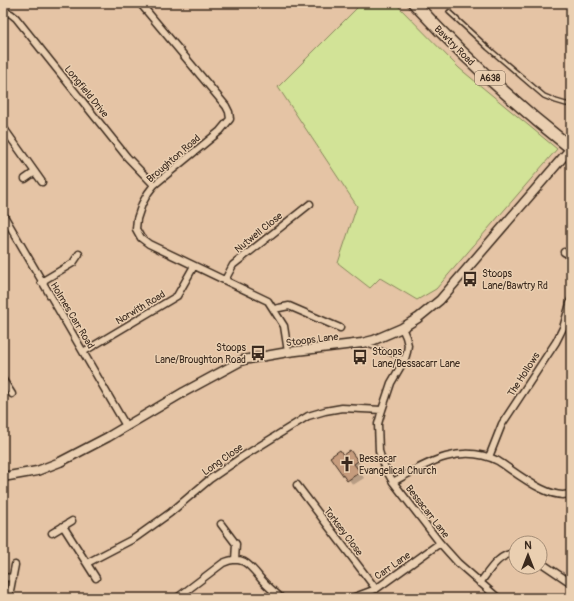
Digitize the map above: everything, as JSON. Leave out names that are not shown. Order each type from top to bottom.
[{"type":"highway","name":"Bawtry Road","points":[[414,3],[469,60],[537,121],[571,148]]},
{"type":"street","name":"Broughton Road","points":[[140,3],[226,106],[230,119],[220,131],[154,185],[142,204],[137,219],[136,229],[141,238],[149,244],[268,301],[284,326],[288,352]]},
{"type":"street","name":"Longfield Drive","points":[[3,11],[16,18],[127,157],[154,185]]},
{"type":"street","points":[[3,127],[42,182]]},
{"type":"street","name":"Stoops Lane","points":[[3,477],[37,470],[60,462],[243,360],[288,352],[362,343],[386,336],[402,328],[418,318],[440,300],[571,148]]},
{"type":"street","points":[[25,179],[35,172]]},
{"type":"street","name":"Nutwell Close","points":[[225,280],[233,264],[310,204]]},
{"type":"street","name":"Holmes Carr Road","points":[[3,214],[41,282],[126,426]]},
{"type":"street","points":[[564,252],[571,256]]},
{"type":"street","points":[[41,282],[73,263],[79,254]]},
{"type":"street","name":"Norwith Road","points":[[83,352],[178,296],[194,266]]},
{"type":"street","name":"The Hollows","points":[[489,457],[502,424],[556,342],[563,328],[571,300]]},
{"type":"street","points":[[274,309],[288,306],[340,328]]},
{"type":"street","name":"Bessacarr Lane","points":[[402,328],[408,345],[405,359],[391,383],[378,424],[379,451],[383,464],[392,482],[440,543],[458,563],[498,598]]},
{"type":"street","points":[[3,380],[12,394]]},
{"type":"street","name":"Long Close","points":[[87,563],[135,538],[170,513],[210,479],[242,457],[308,416],[342,408],[382,410]]},
{"type":"street","points":[[392,482],[428,462],[459,454],[478,455],[489,457],[547,492],[557,495],[568,495],[571,493]]},
{"type":"street","name":"Torksey Close","points":[[297,485],[376,589]]},
{"type":"street","points":[[52,533],[72,521]]},
{"type":"street","points":[[221,524],[236,544],[235,560]]},
{"type":"street","points":[[63,526],[96,578]]},
{"type":"street","name":"Carr Lane","points":[[352,598],[376,589],[440,543]]},
{"type":"street","points":[[480,583],[496,561],[508,554]]},
{"type":"street","points":[[177,598],[229,560],[246,562],[251,566],[263,582],[281,598]]},
{"type":"street","points":[[9,596],[15,565]]},
{"type":"street","points":[[548,567],[571,582]]},
{"type":"street","points":[[3,577],[13,578]]},
{"type":"lane","points":[[449,12],[544,96],[566,104],[571,104]]},
{"type":"lane","points":[[362,343],[405,359]]},
{"type":"green space","points":[[362,3],[395,3],[459,68],[557,149],[436,289],[417,300],[380,278],[370,288],[338,263],[357,206],[278,87]]},
{"type":"building","points":[[340,450],[343,455],[350,450],[358,461],[354,464],[360,472],[347,481],[330,457]]},
{"type":"place","name":"Stoops Lane/Bawtry Rd","points":[[470,279]]},
{"type":"place","name":"Stoops Lane/Broughton Road","points":[[258,353]]},
{"type":"place","name":"Stoops Lane/Bessacarr Lane","points":[[360,357]]},
{"type":"place","name":"Bessacar Evangelical Church","points":[[347,464]]}]
